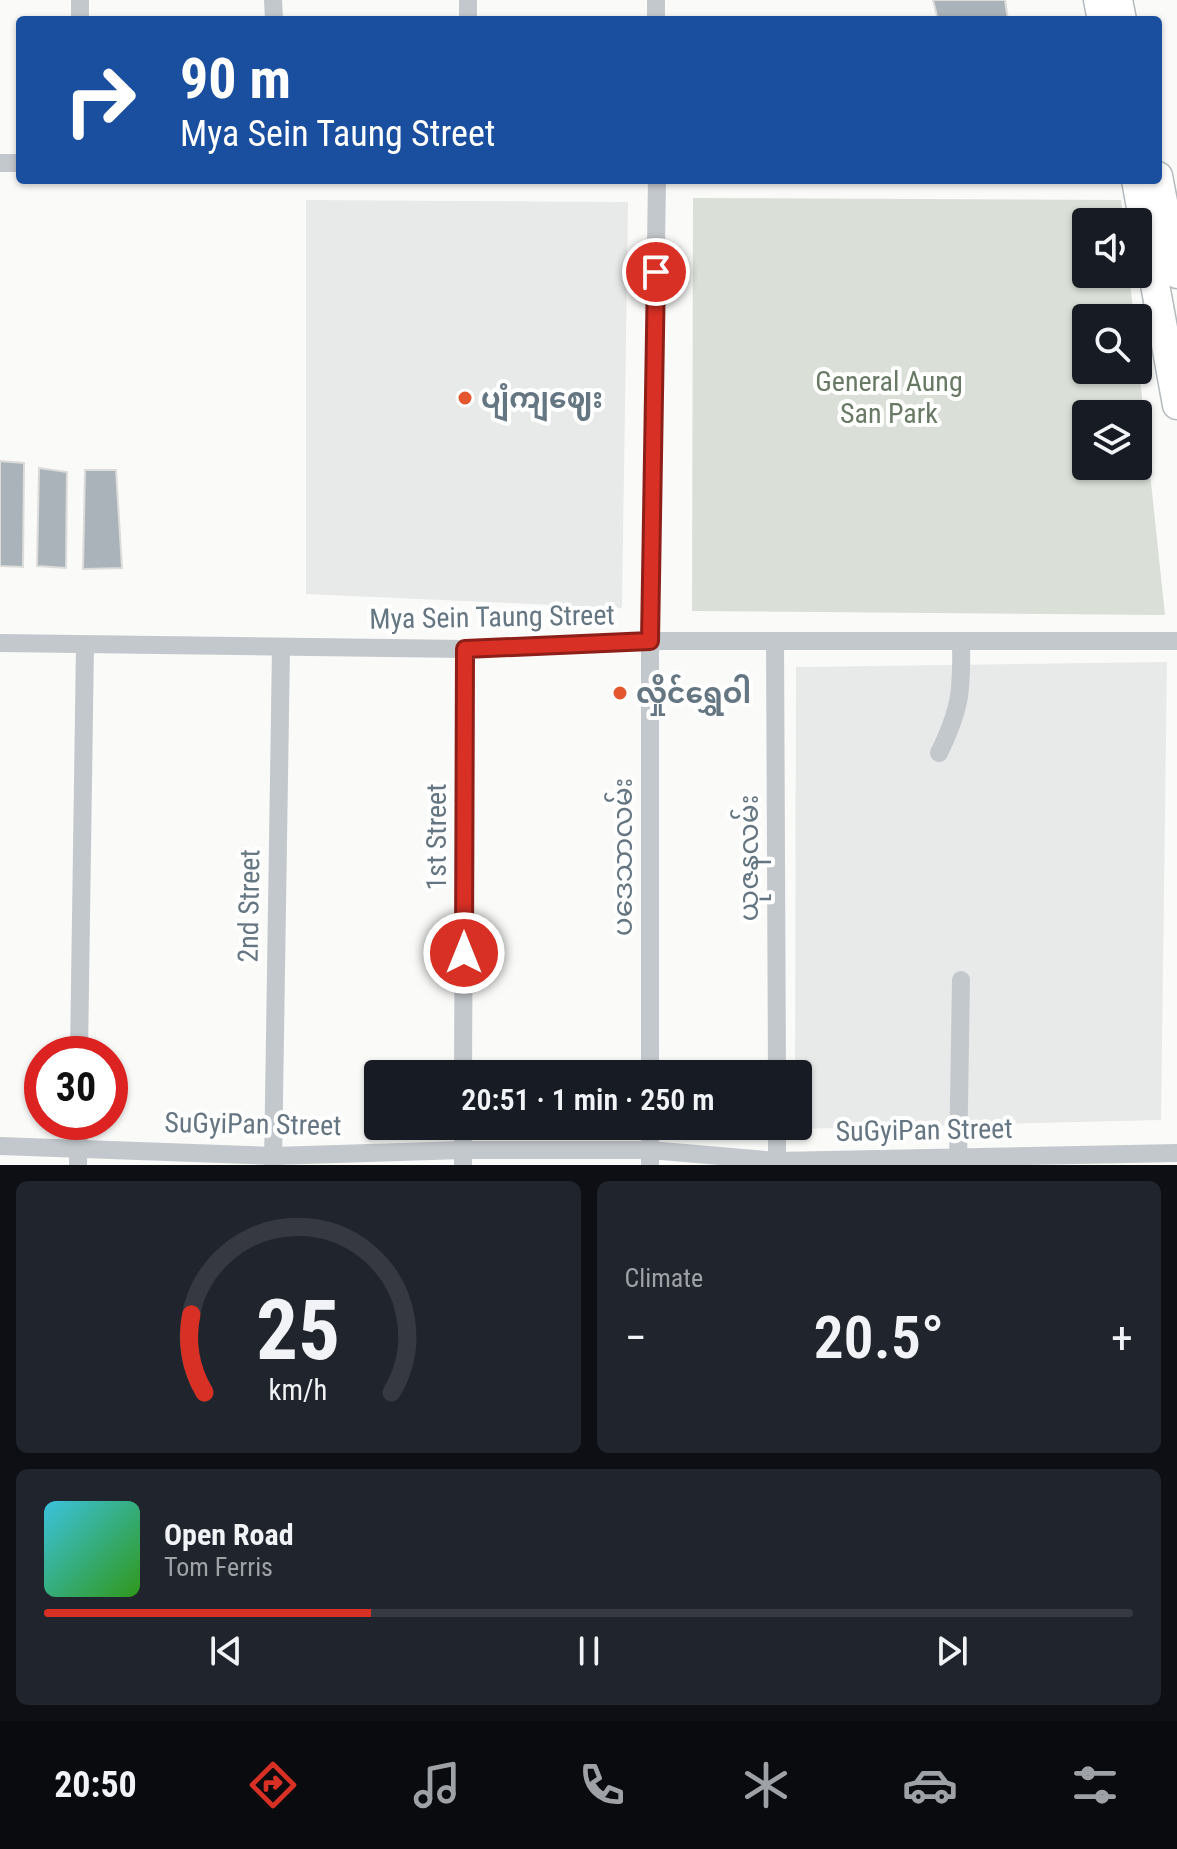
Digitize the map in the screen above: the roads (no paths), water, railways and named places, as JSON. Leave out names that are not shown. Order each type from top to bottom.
[{"type":"main road","points":[[1137,184],[1177,399]]},
{"type":"main road","points":[[1160,184],[1177,274]]},
{"type":"street","name":"ပဒေသာလမ်း","points":[[650,1060],[650,641],[657,184]]},
{"type":"street","name":"Mya Sein Taung Street","points":[[0,643],[465,649],[650,641],[1177,641]]},
{"type":"street","name":"ယုဇနလမ်း","points":[[775,641],[777,1060]]},
{"type":"street","points":[[939,753],[955,720],[962,684],[961,641]]},
{"type":"street","points":[[79,1036],[85,645]]},
{"type":"street","name":"2nd Street","points":[[273,1160],[281,648]]},
{"type":"street","name":"1st Street","points":[[463,1060],[465,649]]},
{"type":"street","points":[[958,1161],[961,980]]},
{"type":"street","points":[[777,1140],[777,1163]]},
{"type":"street","name":"SuGyiPan Street","points":[[0,1146],[78,1156],[273,1160],[650,1158],[777,1163],[958,1161],[1177,1153]]},
{"type":"place","name":"ပျံကျဈေး","points":[[465,398]]},
{"type":"place","name":"လှိုင်ရွှေဝါ","points":[[620,693]]},
{"type":"park label","name":"General Aung San Park","points":[[889,397]]}]
